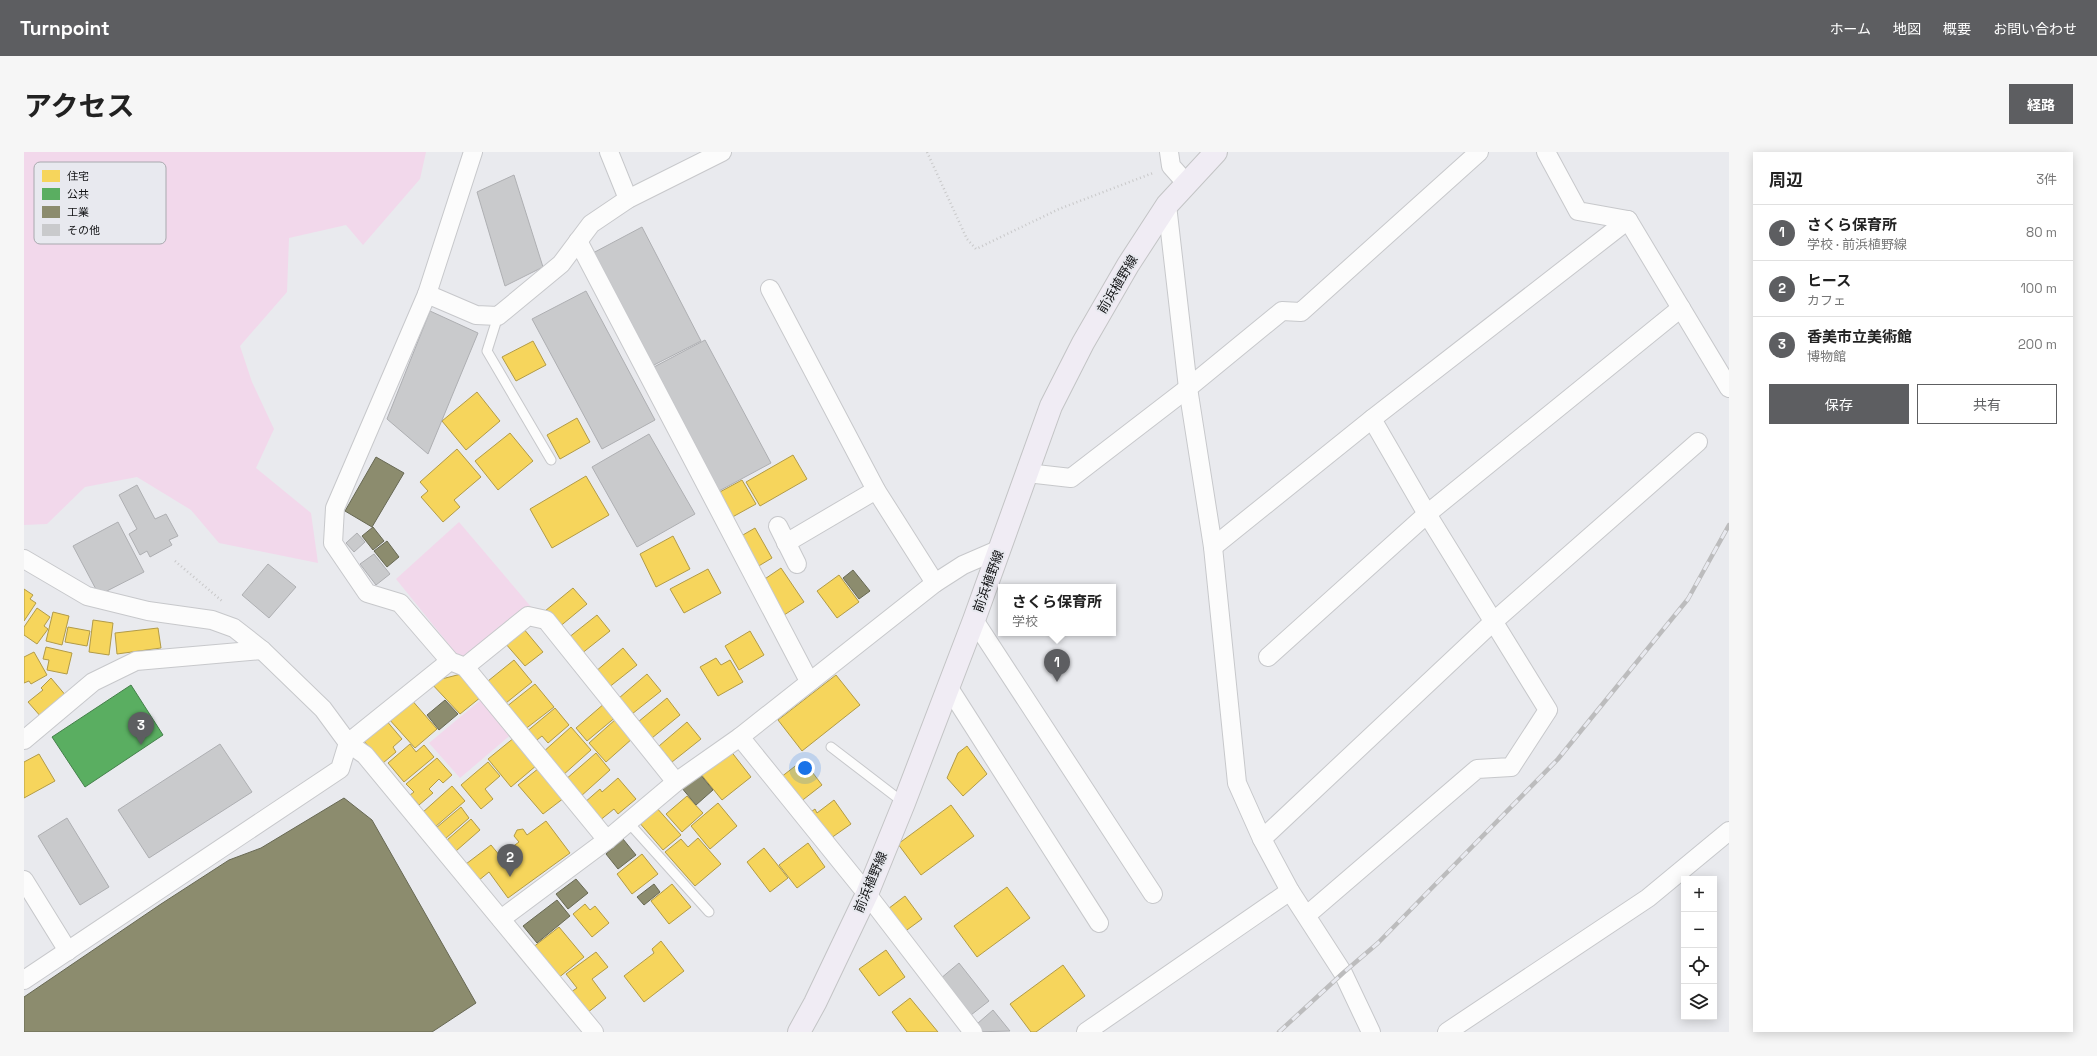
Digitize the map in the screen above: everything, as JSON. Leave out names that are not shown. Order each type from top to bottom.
[{"type":"main road","name":"前浜植野線","points":[[799,1032],[815,1003],[867,894],[904,803],[949,688],[1051,406],[1083,343],[1128,265],[1167,206],[1216,152]]},
{"type":"street","points":[[473,152],[427,294],[335,508],[333,544],[367,593],[400,603],[458,664],[607,840]]},
{"type":"street","points":[[609,152],[628,199]]},
{"type":"street","points":[[1027,473],[1071,478],[1188,388],[1282,311],[1301,312],[1479,152]]},
{"type":"street","points":[[1546,152],[1578,211],[1628,220],[1729,388]]},
{"type":"street","points":[[427,294],[476,315],[498,316],[561,264],[591,224],[628,199],[713,154]]},
{"type":"street","points":[[1170,159],[1186,184]]},
{"type":"street","points":[[1167,206],[1188,388],[1213,547],[1237,783],[1262,839],[1290,891],[1307,915],[1343,973],[1371,1032]]},
{"type":"street","points":[[1213,547],[1372,419],[1628,220]]},
{"type":"street","points":[[578,241],[809,681]]},
{"type":"street","points":[[770,289],[876,490],[935,583]]},
{"type":"street","points":[[1268,657],[1426,514],[1681,308]]},
{"type":"street","points":[[1307,915],[1477,769],[1511,767],[1548,710],[1426,514],[1372,419]]},
{"type":"street","points":[[1262,839],[1493,622],[1698,442]]},
{"type":"street","points":[[786,543],[876,490]]},
{"type":"street","points":[[778,526],[797,564]]},
{"type":"street","points":[[501,919],[607,840],[676,782],[740,737],[935,583],[963,565],[1000,549]]},
{"type":"street","points":[[24,560],[87,596],[148,611],[212,620],[234,628],[262,650],[322,709],[348,743],[365,755],[594,1032]]},
{"type":"street","points":[[24,980],[340,769],[348,743],[528,616],[546,620],[676,782]]},
{"type":"street","points":[[974,620],[1153,894]]},
{"type":"street","points":[[24,740],[93,682],[136,661],[262,650]]},
{"type":"street","points":[[949,688],[1099,923]]},
{"type":"street","points":[[740,737],[867,894],[973,1032]]},
{"type":"street","points":[[1447,1032],[1648,898],[1729,831]]},
{"type":"street","points":[[24,880],[68,951]]},
{"type":"street","points":[[1086,1032],[1290,891]]},
{"type":"lane","points":[[498,316],[487,351],[551,460]]},
{"type":"lane","points":[[830,747],[904,803]]},
{"type":"lane","points":[[628,822],[709,912]]},
{"type":"path","points":[[927,152],[967,239],[976,249],[1059,209],[1170,159]]},
{"type":"path","points":[[175,561],[227,605]]},
{"type":"shaded area","points":[[24,152],[426,152],[420,179],[363,245],[346,225],[289,238],[287,292],[240,346],[252,382],[274,429],[256,468],[311,513],[318,563],[219,543],[191,510],[137,477],[85,487],[47,524],[24,525]]},
{"type":"shaded area","points":[[459,522],[532,608],[463,662],[396,579]]},
{"type":"shaded area","points":[[483,698],[513,733],[460,778],[429,743]]},
{"type":"building: 住宅","points":[[533,341],[546,365],[516,381],[502,357]]},
{"type":"building: 住宅","points":[[477,392],[500,421],[466,450],[442,421]]},
{"type":"building: 住宅","points":[[577,418],[590,442],[560,459],[547,435]]},
{"type":"building: 住宅","points":[[510,433],[533,461],[498,490],[475,461]]},
{"type":"building: 住宅","points":[[457,449],[481,477],[454,500],[460,507],[443,522],[421,497],[428,491],[420,482]]},
{"type":"building: 住宅","points":[[793,455],[807,479],[760,506],[746,482]]},
{"type":"building: 住宅","points":[[586,476],[609,515],[552,548],[530,509]]},
{"type":"building: 住宅","points":[[742,480],[756,504],[718,525],[705,500]]},
{"type":"building: 住宅","points":[[755,528],[772,558],[747,573],[729,543]]},
{"type":"building: 住宅","points":[[673,536],[690,569],[656,587],[640,554]]},
{"type":"building: 住宅","points":[[781,568],[804,602],[775,621],[753,587]]},
{"type":"building: 住宅","points":[[708,569],[721,593],[684,613],[670,589]]},
{"type":"building: 住宅","points":[[839,575],[859,602],[837,618],[817,591]]},
{"type":"building: 住宅","points":[[573,588],[587,604],[558,628],[545,611]]},
{"type":"building: 住宅","points":[[24,589],[33,595],[30,599],[36,603],[24,621]]},
{"type":"building: 住宅","points":[[37,608],[50,617],[44,626],[48,629],[37,644],[24,635],[24,627]]},
{"type":"building: 住宅","points":[[53,612],[69,616],[62,645],[46,641]]},
{"type":"building: 住宅","points":[[597,615],[610,631],[581,654],[568,638]]},
{"type":"building: 住宅","points":[[93,620],[113,623],[109,655],[89,652]]},
{"type":"building: 住宅","points":[[68,627],[90,631],[87,646],[65,642]]},
{"type":"building: 住宅","points":[[158,628],[161,648],[117,654],[115,633]]},
{"type":"building: 住宅","points":[[523,628],[543,652],[525,666],[505,643]]},
{"type":"building: 住宅","points":[[750,631],[764,655],[739,670],[725,646]]},
{"type":"building: 住宅","points":[[46,647],[72,653],[67,674],[47,670],[49,660],[43,659]]},
{"type":"building: 住宅","points":[[623,648],[637,665],[608,688],[595,672]]},
{"type":"building: 住宅","points":[[34,652],[47,675],[31,684],[29,681],[24,683],[24,657]]},
{"type":"building: 住宅","points":[[716,658],[721,665],[730,660],[743,682],[718,696],[700,667]]},
{"type":"building: 住宅","points":[[514,660],[532,682],[506,703],[488,681]]},
{"type":"building: 住宅","points":[[461,674],[481,697],[460,714],[430,682]]},
{"type":"building: 住宅","points":[[647,674],[661,691],[632,714],[619,698]]},
{"type":"building: 住宅","points":[[836,675],[860,705],[802,751],[778,720]]},
{"type":"building: 住宅","points":[[51,678],[67,697],[42,718],[28,702],[43,690],[41,688]]},
{"type":"building: 住宅","points":[[535,684],[554,707],[524,730],[506,707]]},
{"type":"building: 住宅","points":[[410,698],[437,729],[415,748],[388,718]]},
{"type":"building: 住宅","points":[[667,698],[680,715],[652,738],[638,722]]},
{"type":"building: 住宅","points":[[605,703],[617,716],[587,741],[576,728]]},
{"type":"building: 住宅","points":[[555,708],[569,725],[548,743],[542,736],[533,743],[525,733]]},
{"type":"building: 住宅","points":[[385,719],[402,739],[393,747],[396,752],[383,763],[362,739]]},
{"type":"building: 住宅","points":[[616,719],[633,738],[606,762],[589,743]]},
{"type":"building: 住宅","points":[[687,722],[701,739],[672,762],[659,746]]},
{"type":"building: 住宅","points":[[571,727],[591,750],[562,776],[542,753]]},
{"type":"building: 住宅","points":[[515,737],[537,765],[511,787],[488,759]]},
{"type":"building: 住宅","points":[[410,744],[416,752],[424,745],[434,757],[404,782],[388,763]]},
{"type":"building: 住宅","points":[[967,746],[987,774],[963,796],[947,778],[958,753]]},
{"type":"building: 住宅","points":[[730,750],[751,777],[722,800],[700,773]]},
{"type":"building: 住宅","points":[[596,753],[610,770],[580,797],[565,780]]},
{"type":"building: 住宅","points":[[39,754],[55,781],[24,798],[24,762]]},
{"type":"building: 住宅","points":[[437,758],[452,775],[443,783],[439,779],[429,789],[433,793],[419,805],[410,795],[414,792],[406,784]]},
{"type":"building: 住宅","points":[[803,760],[822,785],[795,806],[776,781]]},
{"type":"building: 住宅","points":[[488,762],[500,776],[485,789],[493,799],[481,809],[461,785]]},
{"type":"building: 住宅","points":[[539,768],[564,798],[543,814],[518,785]]},
{"type":"building: 住宅","points":[[618,778],[636,799],[618,814],[614,809],[599,821],[584,803],[600,789],[602,792]]},
{"type":"building: 住宅","points":[[452,786],[465,801],[435,827],[422,813]]},
{"type":"building: 住宅","points":[[687,796],[703,813],[682,832],[666,814]]},
{"type":"building: 住宅","points":[[834,800],[851,824],[824,843],[805,816],[815,809],[817,813]]},
{"type":"building: 住宅","points":[[718,803],[737,826],[710,849],[691,826]]},
{"type":"building: 住宅","points":[[951,805],[974,836],[921,875],[898,844]]},
{"type":"building: 住宅","points":[[655,806],[681,835],[663,850],[638,821]]},
{"type":"building: 住宅","points":[[461,807],[469,818],[445,839],[436,828]]},
{"type":"building: 住宅","points":[[471,819],[480,830],[456,851],[447,840]]},
{"type":"building: 住宅","points":[[546,821],[570,853],[508,898],[489,872],[478,881],[466,864],[491,845],[500,856],[519,842],[514,836],[517,830],[523,829],[527,835]]},
{"type":"building: 住宅","points":[[698,838],[721,864],[695,886],[665,852],[681,839],[688,847]]},
{"type":"building: 住宅","points":[[808,843],[825,867],[797,888],[779,865]]},
{"type":"building: 住宅","points":[[764,848],[788,878],[770,892],[747,862]]},
{"type":"building: 住宅","points":[[642,854],[658,874],[632,894],[617,874]]},
{"type":"building: 住宅","points":[[672,884],[691,907],[669,924],[651,901]]},
{"type":"building: 住宅","points":[[1007,887],[1030,918],[977,957],[954,926]]},
{"type":"building: 住宅","points":[[905,896],[922,919],[896,938],[880,915]]},
{"type":"building: 住宅","points":[[585,904],[590,910],[595,906],[609,923],[592,937],[573,914]]},
{"type":"building: 住宅","points":[[559,927],[584,957],[557,979],[532,948]]},
{"type":"building: 住宅","points":[[661,941],[684,971],[644,1002],[624,976],[654,953],[652,949]]},
{"type":"building: 住宅","points":[[886,950],[905,977],[879,996],[859,969]]},
{"type":"building: 住宅","points":[[596,952],[608,967],[592,979],[606,998],[587,1013],[571,992],[577,988],[566,974]]},
{"type":"building: 住宅","points":[[1063,965],[1085,996],[1036,1032],[1031,1032],[1010,1004]]},
{"type":"building: 住宅","points":[[910,998],[938,1032],[907,1032],[892,1012]]},
{"type":"building: 公共","points":[[131,685],[163,735],[85,787],[52,737]]},
{"type":"building: 工業","points":[[376,457],[404,473],[372,527],[345,511]]},
{"type":"building: 工業","points":[[373,527],[384,541],[373,550],[362,536]]},
{"type":"building: 工業","points":[[387,541],[399,557],[387,567],[374,551]]},
{"type":"building: 工業","points":[[853,570],[870,591],[859,599],[843,578]]},
{"type":"building: 工業","points":[[445,700],[458,714],[439,730],[427,715]]},
{"type":"building: 工業","points":[[699,773],[713,790],[696,805],[681,787]]},
{"type":"building: 工業","points":[[344,798],[372,820],[476,1003],[432,1032],[24,1032],[24,997],[161,904],[229,860],[261,848]]},
{"type":"building: 工業","points":[[623,839],[636,855],[618,869],[606,854]]},
{"type":"building: 工業","points":[[576,879],[588,893],[568,909],[556,894]]},
{"type":"building: 工業","points":[[654,884],[660,892],[644,905],[637,897]]},
{"type":"building: 工業","points":[[557,900],[570,916],[537,943],[523,926]]},
{"type":"building: その他","points":[[514,175],[543,267],[505,286],[477,192]]},
{"type":"building: その他","points":[[642,227],[701,341],[652,366],[593,253]]},
{"type":"building: その他","points":[[586,291],[655,420],[602,449],[532,319]]},
{"type":"building: その他","points":[[430,311],[478,333],[428,454],[387,419]]},
{"type":"building: その他","points":[[705,340],[771,463],[719,491],[654,367]]},
{"type":"building: その他","points":[[649,434],[695,514],[637,547],[592,467]]},
{"type":"building: その他","points":[[137,485],[155,519],[166,514],[178,536],[169,540],[172,545],[150,557],[147,551],[140,555],[129,534],[137,529],[119,495]]},
{"type":"building: その他","points":[[118,522],[144,572],[99,595],[73,546]]},
{"type":"building: その他","points":[[357,533],[365,542],[354,552],[346,543]]},
{"type":"building: その他","points":[[374,554],[390,574],[376,585],[360,564]]},
{"type":"building: その他","points":[[268,564],[296,587],[269,618],[242,595]]},
{"type":"building: その他","points":[[220,744],[252,792],[149,858],[118,810]]},
{"type":"building: その他","points":[[67,818],[109,887],[80,905],[38,836]]},
{"type":"building: その他","points":[[959,963],[989,1001],[962,1022],[940,979]]},
{"type":"building: その他","points":[[993,1010],[1010,1031],[972,1032],[970,1030]]},
{"type":"railway","points":[[1279,1032],[1378,943],[1558,759],[1688,599],[1729,525]]},
{"type":"place","name":"さくら保育所","points":[[1057,682]]},
{"type":"place","name":"香美市立美術館","points":[[141,745]]},
{"type":"place","name":"ヒース","points":[[510,877]]}]
